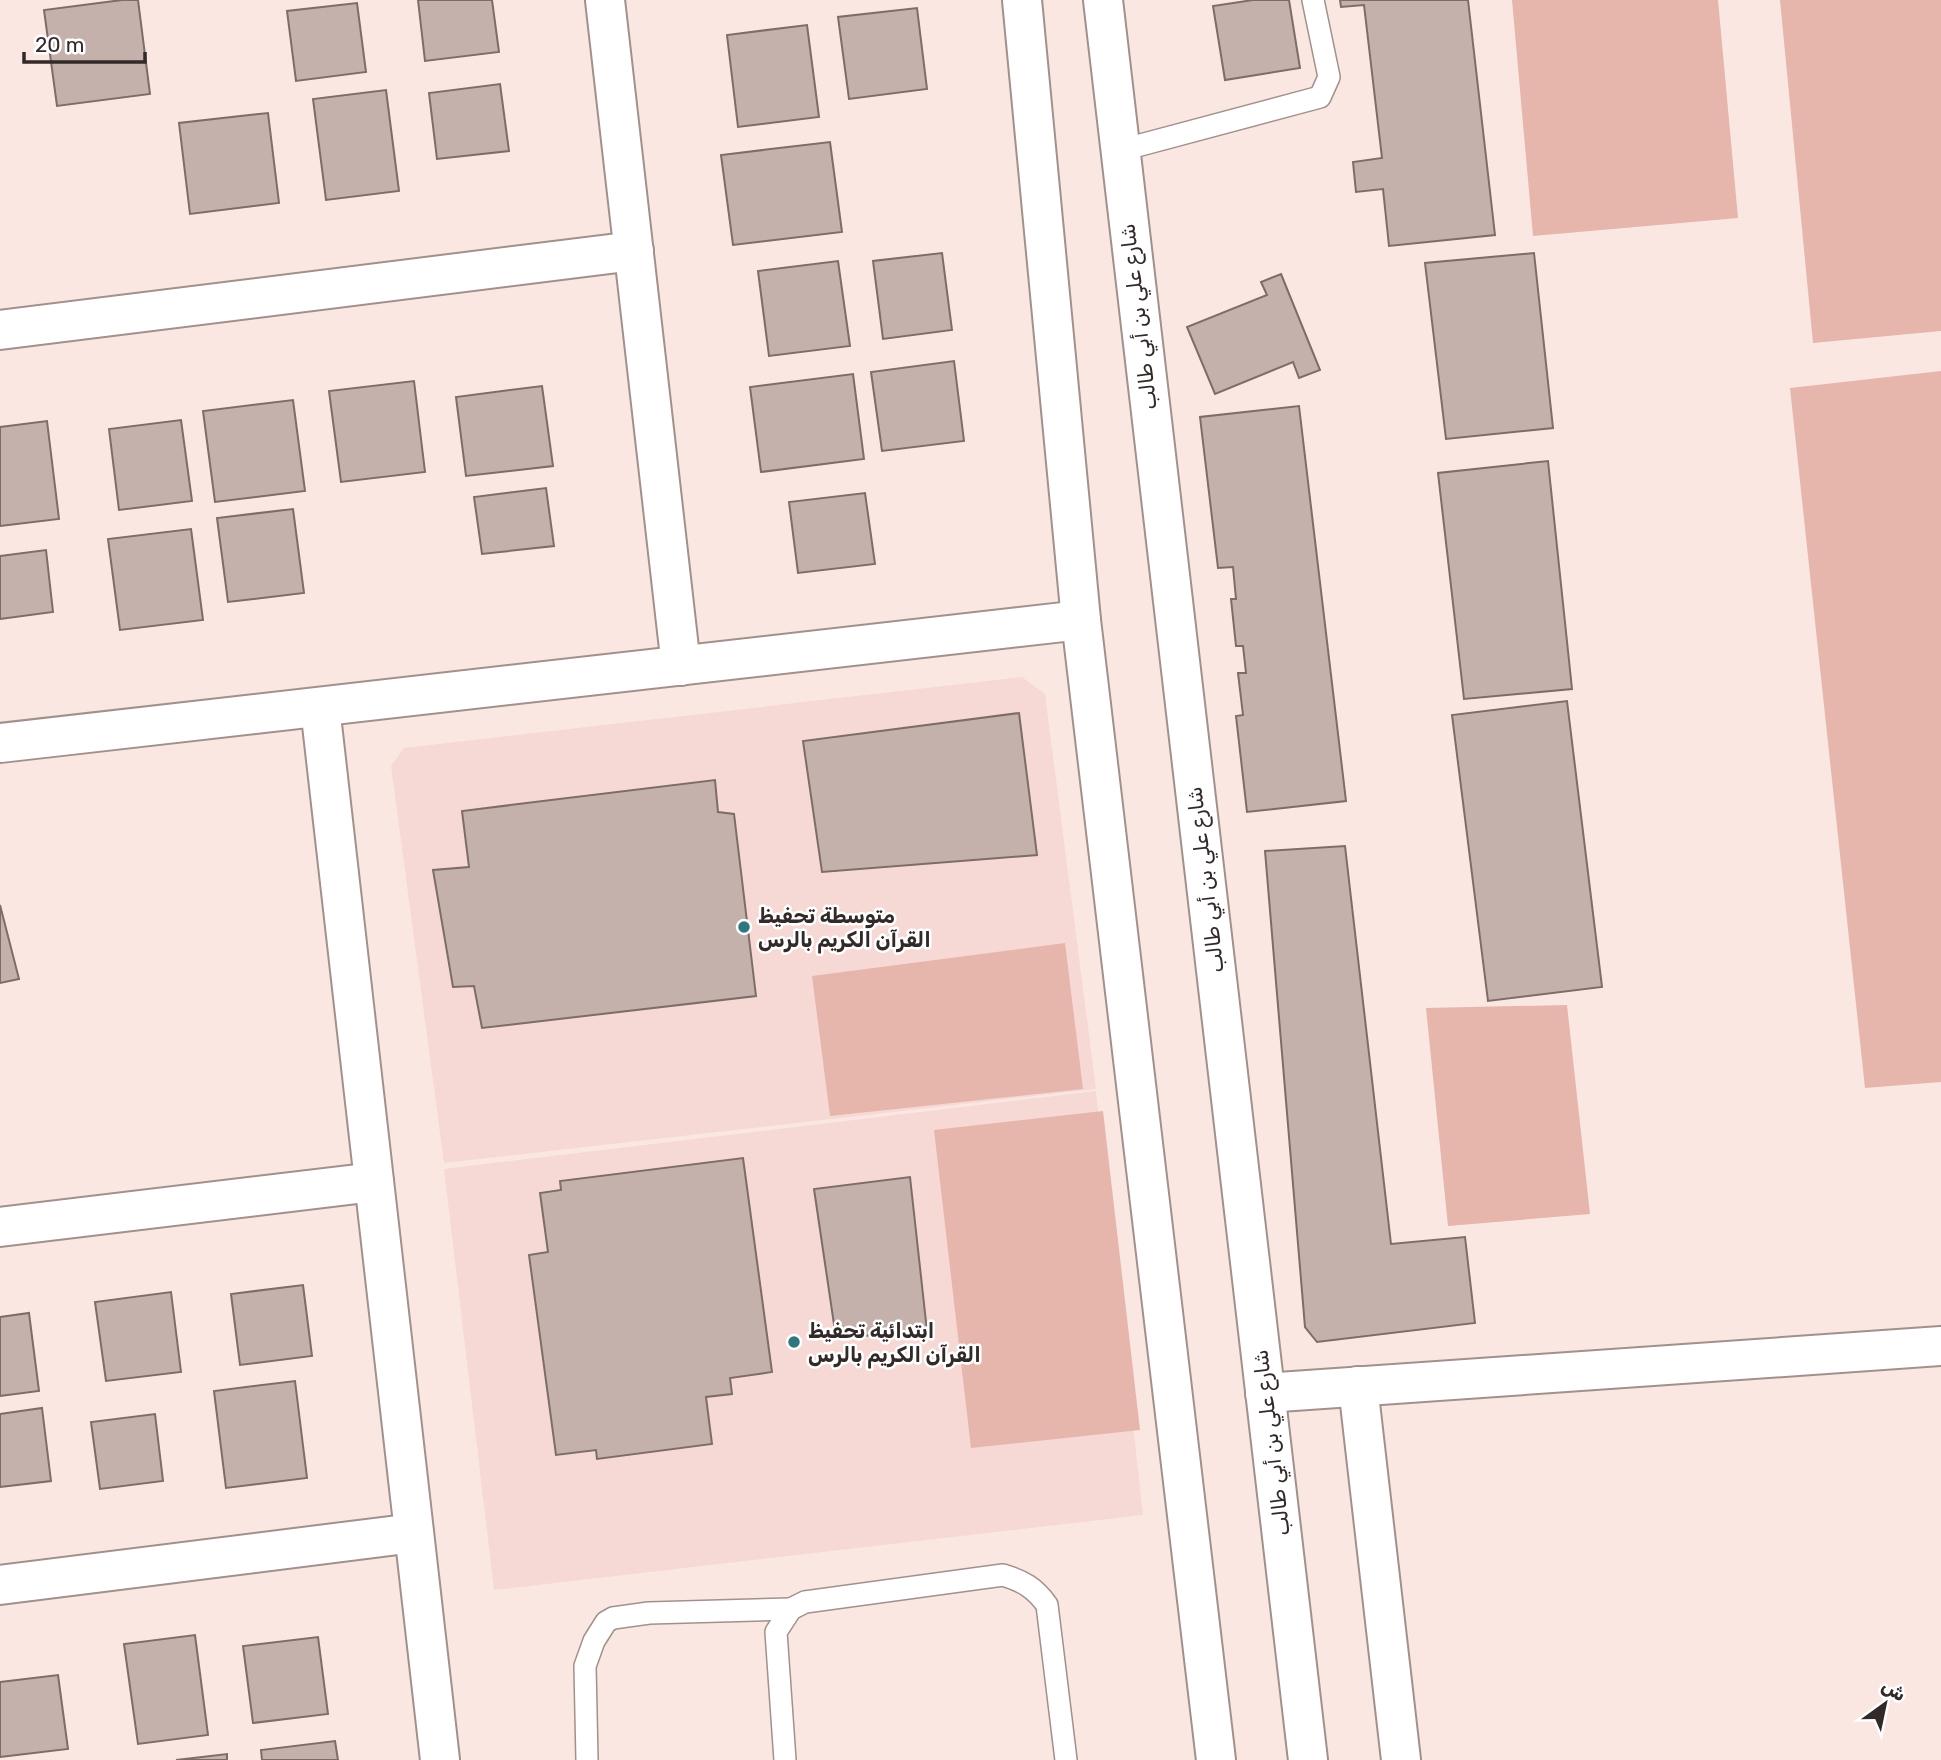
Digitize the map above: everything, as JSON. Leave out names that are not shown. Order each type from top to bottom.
[{"type":"street","points":[[604,0],[681,666]]},
{"type":"street","points":[[1022,0],[1081,620],[1216,1760]]},
{"type":"street","name":"شارع علي بن أبي طالب","points":[[1103,0],[1118,151],[1308,1760]]},
{"type":"street","points":[[0,330],[634,251]]},
{"type":"street","points":[[0,743],[1081,620]]},
{"type":"street","points":[[320,707],[440,1760]]},
{"type":"street","points":[[0,1227],[374,1182]]},
{"type":"street","points":[[1265,1393],[1941,1346]]},
{"type":"street","points":[[1358,1387],[1401,1760]]},
{"type":"street","points":[[0,1585],[414,1533]]},
{"type":"lane","points":[[1118,151],[1321,97],[1329,77],[1313,0]]},
{"type":"lane","points":[[587,1760],[585,1666],[594,1640],[606,1622],[613,1618],[649,1613],[791,1609],[805,1602],[1003,1575],[1022,1581],[1037,1592],[1047,1605],[1066,1760]]},
{"type":"lane","points":[[785,1760],[776,1632],[791,1609]]},
{"type":"shaded area","points":[[1512,0],[1718,0],[1738,218],[1533,236]]},
{"type":"shaded area","points":[[1780,0],[1941,0],[1941,331],[1813,343]]},
{"type":"shaded area","points":[[1941,371],[1941,1082],[1865,1088],[1790,388]]},
{"type":"shaded area","name":"متوسطة تحفيظ القرآن الكريم بالرس","points":[[1022,677],[1045,694],[1096,1089],[444,1163],[391,766],[404,748]]},
{"type":"shaded area","points":[[1065,943],[1083,1089],[830,1116],[812,976]]},
{"type":"shaded area","points":[[1567,1005],[1590,1214],[1448,1226],[1426,1008]]},
{"type":"shaded area","name":"ابتدائية تحفيظ القرآن الكريم بالرس","points":[[1096,1091],[1143,1515],[494,1590],[444,1169]]},
{"type":"shaded area","points":[[1103,1111],[1140,1430],[971,1448],[934,1130]]},
{"type":"building","points":[[138,0],[150,94],[57,106],[44,10]]},
{"type":"building","points":[[418,0],[492,0],[499,52],[425,61]]},
{"type":"building","points":[[1253,0],[1289,0],[1300,68],[1225,80],[1213,6]]},
{"type":"building","points":[[1340,0],[1468,0],[1495,235],[1389,246],[1383,189],[1356,192],[1353,162],[1382,158],[1364,5],[1341,7]]},
{"type":"building","points":[[357,3],[366,72],[296,81],[287,11]]},
{"type":"building","points":[[917,8],[927,89],[849,99],[838,17]]},
{"type":"building","points":[[807,25],[819,117],[738,127],[727,35]]},
{"type":"building","points":[[500,84],[509,151],[437,159],[429,93]]},
{"type":"building","points":[[386,90],[399,191],[326,200],[313,99]]},
{"type":"building","points":[[268,113],[279,203],[190,214],[179,123]]},
{"type":"building","points":[[830,142],[842,232],[733,245],[721,155]]},
{"type":"building","points":[[942,253],[952,330],[883,339],[873,261]]},
{"type":"building","points":[[1534,253],[1553,428],[1446,439],[1425,263]]},
{"type":"building","points":[[838,261],[850,346],[769,356],[758,271]]},
{"type":"building","points":[[1281,274],[1320,370],[1299,378],[1293,362],[1215,394],[1187,327],[1267,295],[1261,282]]},
{"type":"building","points":[[954,361],[964,441],[882,451],[871,372]]},
{"type":"building","points":[[853,374],[864,459],[761,472],[750,387]]},
{"type":"building","points":[[414,381],[425,472],[341,482],[329,391]]},
{"type":"building","points":[[542,386],[553,466],[466,476],[456,397]]},
{"type":"building","points":[[293,400],[305,491],[215,502],[203,411]]},
{"type":"building","points":[[1299,406],[1346,801],[1247,812],[1236,716],[1243,715],[1238,673],[1246,673],[1243,646],[1236,646],[1231,599],[1236,599],[1233,567],[1218,568],[1200,417]]},
{"type":"building","points":[[181,420],[192,501],[119,510],[109,429]]},
{"type":"building","points":[[47,421],[59,519],[0,526],[0,427]]},
{"type":"building","points":[[1548,461],[1572,689],[1464,699],[1438,473]]},
{"type":"building","points":[[546,488],[554,546],[482,554],[474,497]]},
{"type":"building","points":[[865,493],[875,564],[798,573],[789,502]]},
{"type":"building","points":[[293,509],[304,593],[228,602],[217,518]]},
{"type":"building","points":[[191,529],[203,620],[120,630],[108,539]]},
{"type":"building","points":[[46,550],[53,612],[0,619],[0,556]]},
{"type":"building","points":[[1567,701],[1602,987],[1488,1001],[1452,715]]},
{"type":"building","points":[[1019,713],[1037,855],[822,872],[803,741]]},
{"type":"building","points":[[715,780],[718,812],[734,814],[756,996],[482,1028],[474,986],[453,987],[433,870],[469,867],[462,811]]},
{"type":"building","points":[[1345,846],[1391,1244],[1465,1237],[1475,1323],[1317,1342],[1305,1327],[1265,851]]},
{"type":"building","points":[[0,905],[19,979],[0,983]]},
{"type":"building","points":[[743,1158],[772,1372],[730,1378],[732,1394],[706,1397],[712,1444],[597,1459],[596,1450],[556,1455],[529,1255],[548,1252],[540,1193],[561,1190],[560,1181]]},
{"type":"building","points":[[910,1177],[927,1331],[836,1338],[814,1189]]},
{"type":"building","points":[[303,1285],[312,1356],[240,1365],[231,1294]]},
{"type":"building","points":[[171,1292],[181,1372],[106,1381],[95,1302]]},
{"type":"building","points":[[29,1313],[39,1391],[0,1396],[0,1317]]},
{"type":"building","points":[[295,1381],[307,1478],[226,1488],[214,1391]]},
{"type":"building","points":[[42,1408],[51,1481],[0,1487],[0,1414]]},
{"type":"building","points":[[155,1414],[163,1481],[100,1489],[91,1422]]},
{"type":"building","points":[[195,1635],[208,1735],[138,1744],[124,1644]]},
{"type":"building","points":[[318,1637],[328,1714],[253,1723],[243,1646]]},
{"type":"building","points":[[58,1675],[68,1749],[0,1757],[0,1682]]},
{"type":"building","points":[[335,1741],[338,1760],[262,1760],[261,1750]]},
{"type":"building","points":[[227,1754],[227,1760],[176,1760]]},
{"type":"place","name":"متوسطة تحفيظ القرآن الكريم بالرس","points":[[744,927]]},
{"type":"place","name":"ابتدائية تحفيظ القرآن الكريم بالرس","points":[[794,1342]]}]
